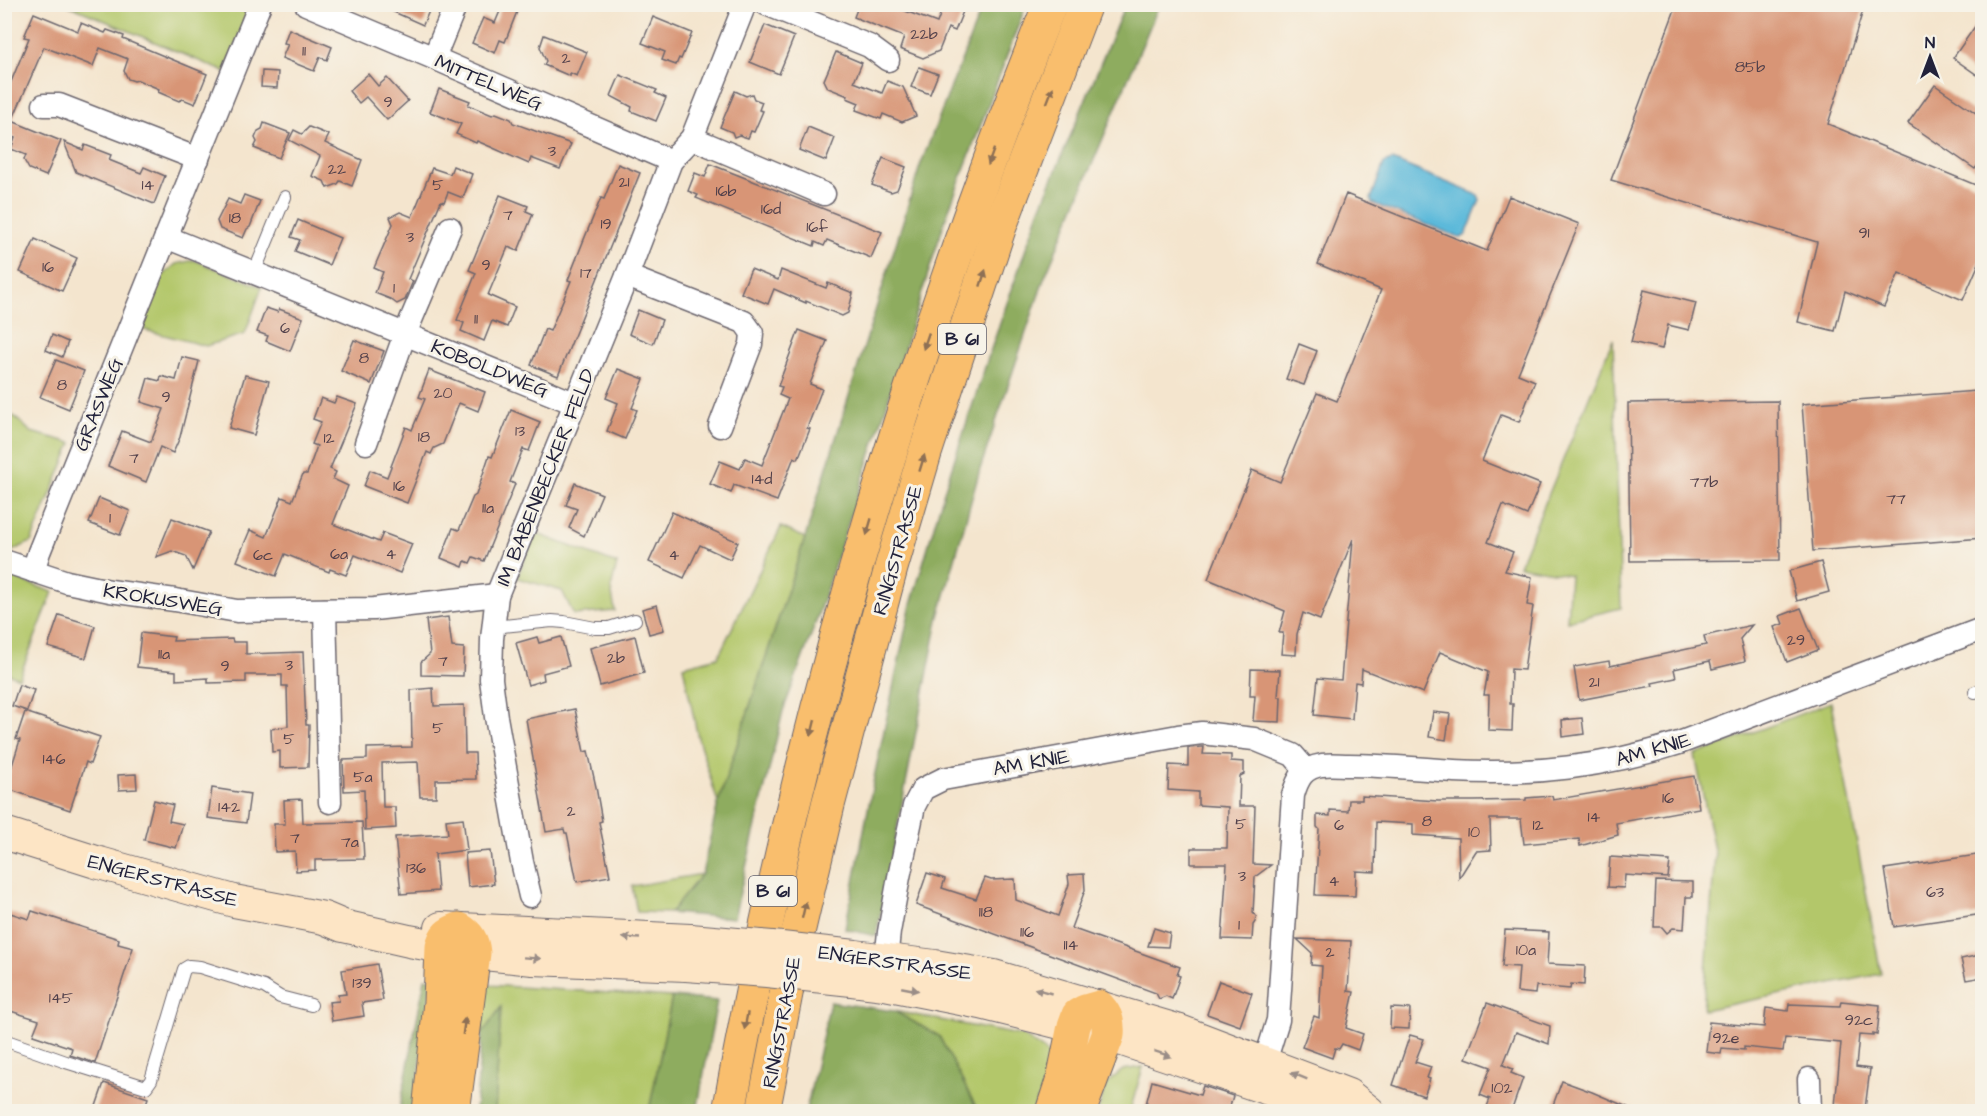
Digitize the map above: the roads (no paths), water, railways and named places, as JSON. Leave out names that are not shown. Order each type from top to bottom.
[{"type":"highway","name":"RINGSTRASSE","points":[[729,1112],[763,935],[794,803],[882,479],[924,347],[970,215],[1010,104],[1050,4]]},
{"type":"highway","name":"RINGSTRASSE","points":[[763,1112],[797,937],[828,805],[891,568],[925,453],[999,229],[1085,4]]},
{"type":"highway","points":[[429,1112],[440,1002],[458,943]]},
{"type":"highway","points":[[453,1112],[458,943]]},
{"type":"highway","points":[[1052,1112],[1064,1075],[1074,1026],[1078,1016],[1085,1011],[1104,1021],[1079,1112]]},
{"type":"main road","name":"ENGERSTRASSE","points":[[4,833],[234,901],[324,918],[343,918],[533,959],[688,953],[767,970],[854,968],[886,960],[994,976],[1337,1112]]},
{"type":"main road","name":"ENGERSTRASSE","points":[[854,968],[885,984],[981,1003],[1074,1026]]},
{"type":"main road","name":"ENGERSTRASSE","points":[[1104,1021],[1177,1030],[1348,1095],[1370,1112]]},
{"type":"street","name":"GRASWEG","points":[[33,571],[260,4]]},
{"type":"street","name":"MITTELWEG","points":[[306,4],[671,161]]},
{"type":"street","points":[[434,58],[456,4]]},
{"type":"street","name":"IM BABENBECKER FELD","points":[[530,896],[522,862],[491,680],[497,596],[627,276],[671,161],[692,138],[745,4]]},
{"type":"street","points":[[766,4],[869,46],[888,60]]},
{"type":"street","points":[[44,105],[59,105],[198,159]]},
{"type":"street","points":[[692,138],[824,194]]},
{"type":"street","name":"KOBOLDWEG","points":[[366,443],[405,334],[450,228]]},
{"type":"street","points":[[166,237],[254,273]]},
{"type":"street","name":"KOBOLDWEG","points":[[254,273],[574,403]]},
{"type":"street","points":[[627,276],[744,322],[752,333],[751,344],[720,426]]},
{"type":"street","name":"KROKUSWEG","points":[[4,561],[67,582],[237,611],[374,609],[497,596]]},
{"type":"street","points":[[325,610],[330,802]]},
{"type":"street","name":"AM KNIE","points":[[886,960],[899,877],[914,806],[923,789],[943,779],[1202,733],[1254,739],[1293,755],[1306,770],[1323,765],[1366,765],[1512,773],[1552,771],[1604,764],[1679,743],[1983,629]]},
{"type":"street","points":[[1265,1062],[1278,1020],[1293,795],[1297,780],[1306,770]]},
{"type":"street","points":[[1809,1079],[1810,1112]]},
{"type":"lane","points":[[254,273],[285,197]]},
{"type":"lane","points":[[493,627],[552,621],[595,628],[635,620]]},
{"type":"lane","points":[[4,1040],[146,1087],[151,1080],[184,969],[189,966],[200,967],[264,987],[280,998],[311,1005]]},
{"type":"water","points":[[1392,160],[1478,195],[1480,200],[1466,235],[1461,238],[1372,203],[1371,199],[1384,163]]}]
